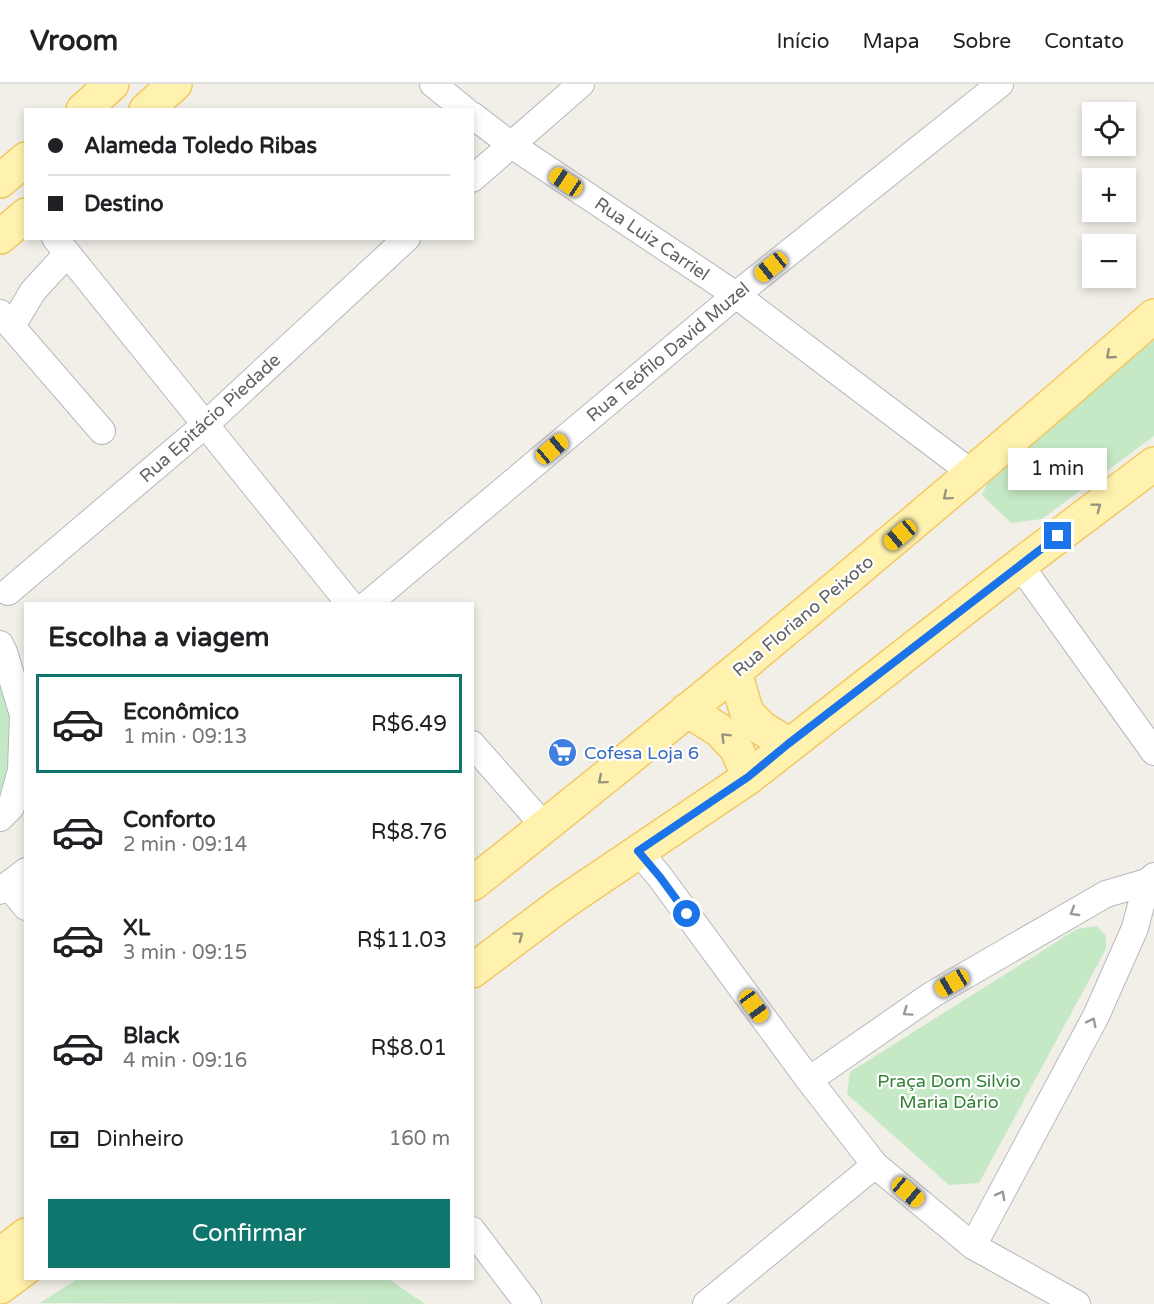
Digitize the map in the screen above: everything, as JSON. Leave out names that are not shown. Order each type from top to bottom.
[{"type":"main road","points":[[84,108],[112,84]]},
{"type":"main road","points":[[148,108],[175,84]]},
{"type":"main road","points":[[0,181],[24,161]]},
{"type":"main road","points":[[0,237],[24,217]]},
{"type":"main road","name":"Rua Floriano Peixoto","points":[[474,882],[735,673],[973,474],[1154,316]]},
{"type":"main road","points":[[474,970],[564,902],[748,777],[1020,565],[1154,464]]},
{"type":"main road","points":[[735,673],[747,713],[763,729],[788,744]]},
{"type":"main road","points":[[687,710],[719,730],[736,748],[748,777]]},
{"type":"main road","points":[[0,1255],[24,1237]]},
{"type":"main road","points":[[0,1287],[24,1269]]},
{"type":"street","points":[[433,84],[463,108]]},
{"type":"street","points":[[474,177],[581,84]]},
{"type":"street","name":"Rua Teófilo David Muzel","points":[[370,602],[736,295],[1000,84]]},
{"type":"street","name":"Rua Luiz Carriel","points":[[474,117],[510,144],[736,295],[973,474]]},
{"type":"street","name":"Rua Epitácio Piedade","points":[[8,592],[206,424],[405,240]]},
{"type":"street","points":[[102,431],[6,319],[33,291],[61,246],[349,602]]},
{"type":"street","points":[[1020,565],[1154,752]]},
{"type":"street","points":[[0,644],[23,714],[21,770],[10,807],[0,818]]},
{"type":"street","points":[[474,746],[545,827]]},
{"type":"street","points":[[638,851],[660,877],[809,1080],[875,1165],[973,1246],[1077,1304]]},
{"type":"street","points":[[809,1080],[933,994],[1106,894],[1151,879]]},
{"type":"street","points":[[973,1246],[1096,1016],[1135,928],[1151,879]]},
{"type":"street","points":[[11,883],[24,904]]},
{"type":"street","points":[[1106,894],[1135,928]]},
{"type":"street","points":[[706,1304],[875,1165]]},
{"type":"street","points":[[474,1233],[528,1304]]},
{"type":"green space","points":[[1154,340],[1154,436],[1042,519],[1011,523],[982,495],[990,478]]},
{"type":"green space","points":[[0,649],[21,715],[0,815]]},
{"type":"green space","name":"Praça Dom Silvio Maria Dário","points":[[1097,926],[1106,936],[1106,949],[979,1183],[949,1185],[847,1094],[850,1072],[1077,929]]},
{"type":"green space","points":[[76,1280],[390,1280],[425,1304],[40,1303]]},
{"type":"place","name":"Cofesa Loja 6","points":[[563,753]]},
{"type":"route","points":[[687,914],[638,851],[748,777],[1058,536]]}]
